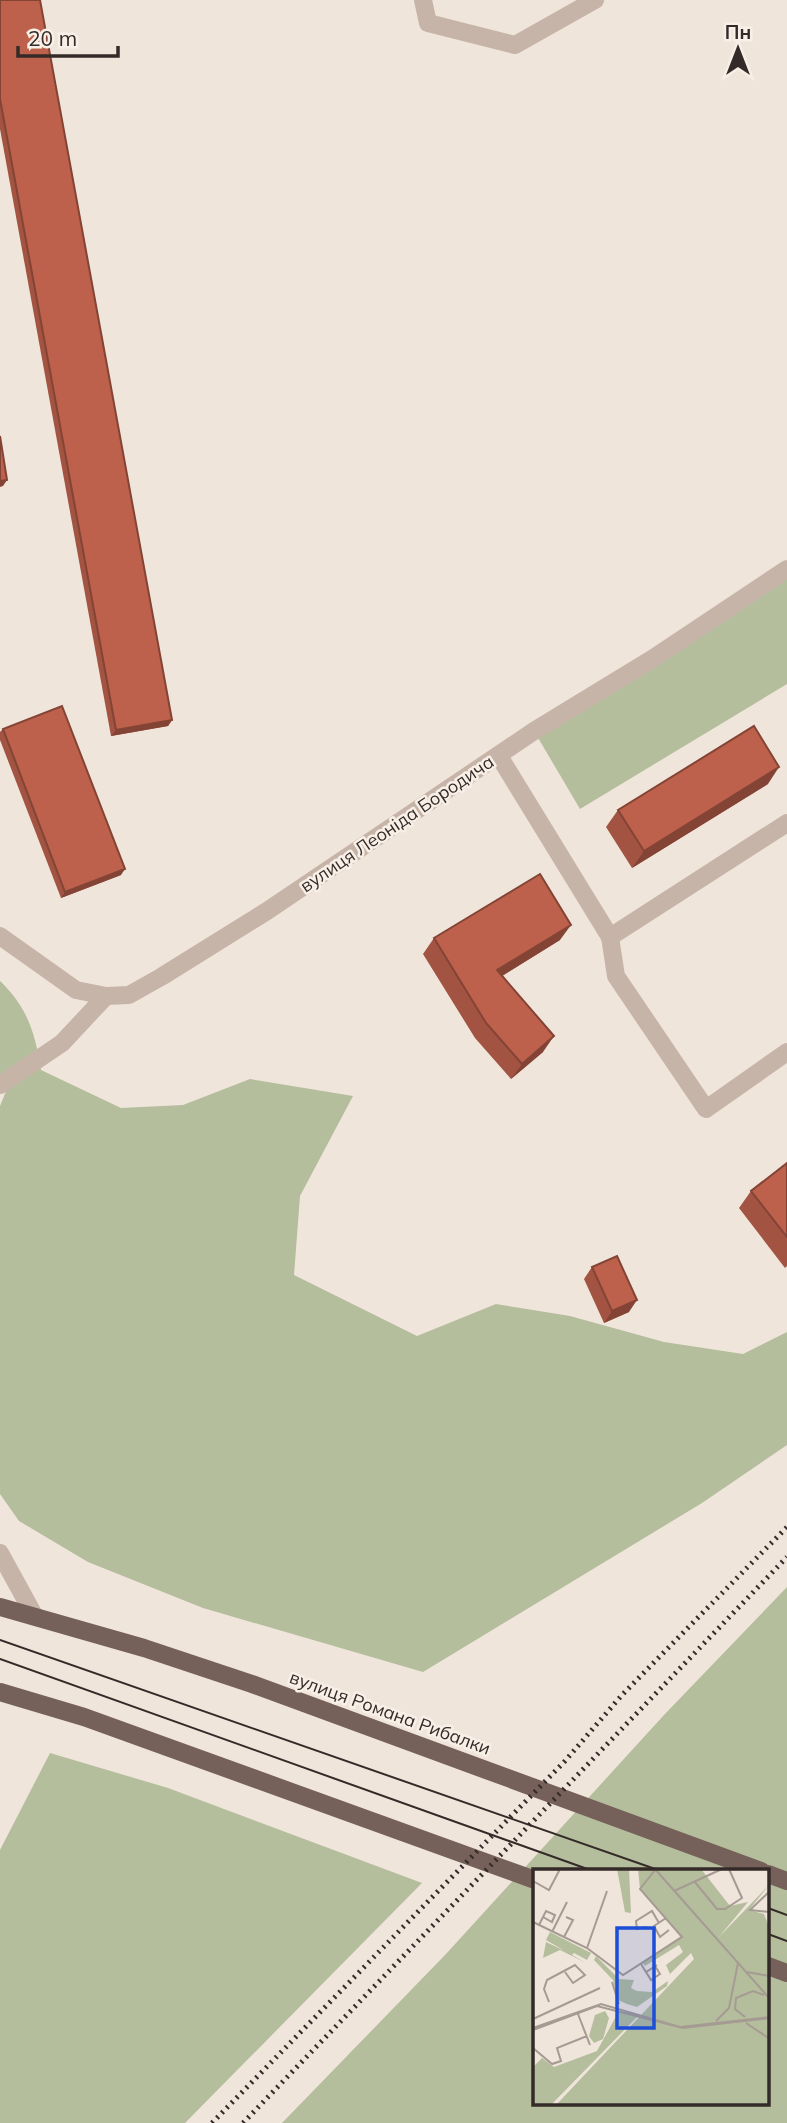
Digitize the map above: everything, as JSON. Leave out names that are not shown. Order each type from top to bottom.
[{"type":"main road","name":"вулиця Романа Рибалки","points":[[0,1607],[144,1647],[252,1684],[756,1869]]},
{"type":"main road","points":[[0,1692],[84,1717],[533,1879]]},
{"type":"main road","points":[[770,1875],[787,1881]]},
{"type":"main road","points":[[770,1967],[787,1973]]},
{"type":"street","points":[[424,0],[428,23],[515,45],[595,0]]},
{"type":"street","name":"вулиця Леоніда Бородича","points":[[0,936],[76,990],[106,996],[129,995],[267,911],[534,732],[652,659],[787,569]]},
{"type":"street","points":[[499,756],[610,937],[616,976],[706,1109],[787,1052]]},
{"type":"street","points":[[610,937],[787,823]]},
{"type":"street","points":[[0,1085],[62,1043],[106,996]]},
{"type":"street","points":[[0,1553],[34,1615]]},
{"type":"green space","points":[[787,569],[787,684],[580,809],[534,731]]},
{"type":"green space","points":[[0,981],[24,1011],[36,1044],[41,1070],[121,1108],[183,1105],[250,1079],[353,1096],[300,1196],[294,1275],[417,1336],[496,1304],[570,1316],[664,1342],[743,1354],[787,1332],[787,1445],[702,1503],[423,1672],[203,1608],[88,1562],[19,1521],[0,1494],[0,1106],[8,1086],[0,1082]]},
{"type":"green space","points":[[787,1587],[787,2123],[282,2123],[446,1954],[664,1715]]},
{"type":"green space","points":[[50,1753],[168,1788],[422,1883],[185,2123],[0,2123],[0,1850]]},
{"type":"building","points":[[0,0],[40,0],[172,720],[116,730],[0,99]]},
{"type":"building","points":[[0,436],[7,480],[0,481]]},
{"type":"building","points":[[62,706],[125,869],[65,892],[3,729]]},
{"type":"building","points":[[754,726],[779,767],[644,851],[618,810]]},
{"type":"building","points":[[540,874],[571,925],[497,970],[554,1036],[522,1064],[486,1023],[434,938]]},
{"type":"building","points":[[787,1163],[787,1237],[751,1191]]},
{"type":"building","points":[[617,1256],[637,1300],[612,1311],[592,1267]]},
{"type":"tram line","points":[[0,1640],[655,1869]]},
{"type":"tram line","points":[[0,1659],[587,1869]]},
{"type":"tram line","points":[[770,1909],[787,1915]]},
{"type":"tram line","points":[[770,1935],[787,1941]]},
{"type":"railway","points":[[212,2123],[565,1761],[622,1695],[787,1527]]},
{"type":"railway","points":[[243,2123],[787,1557]]}]
